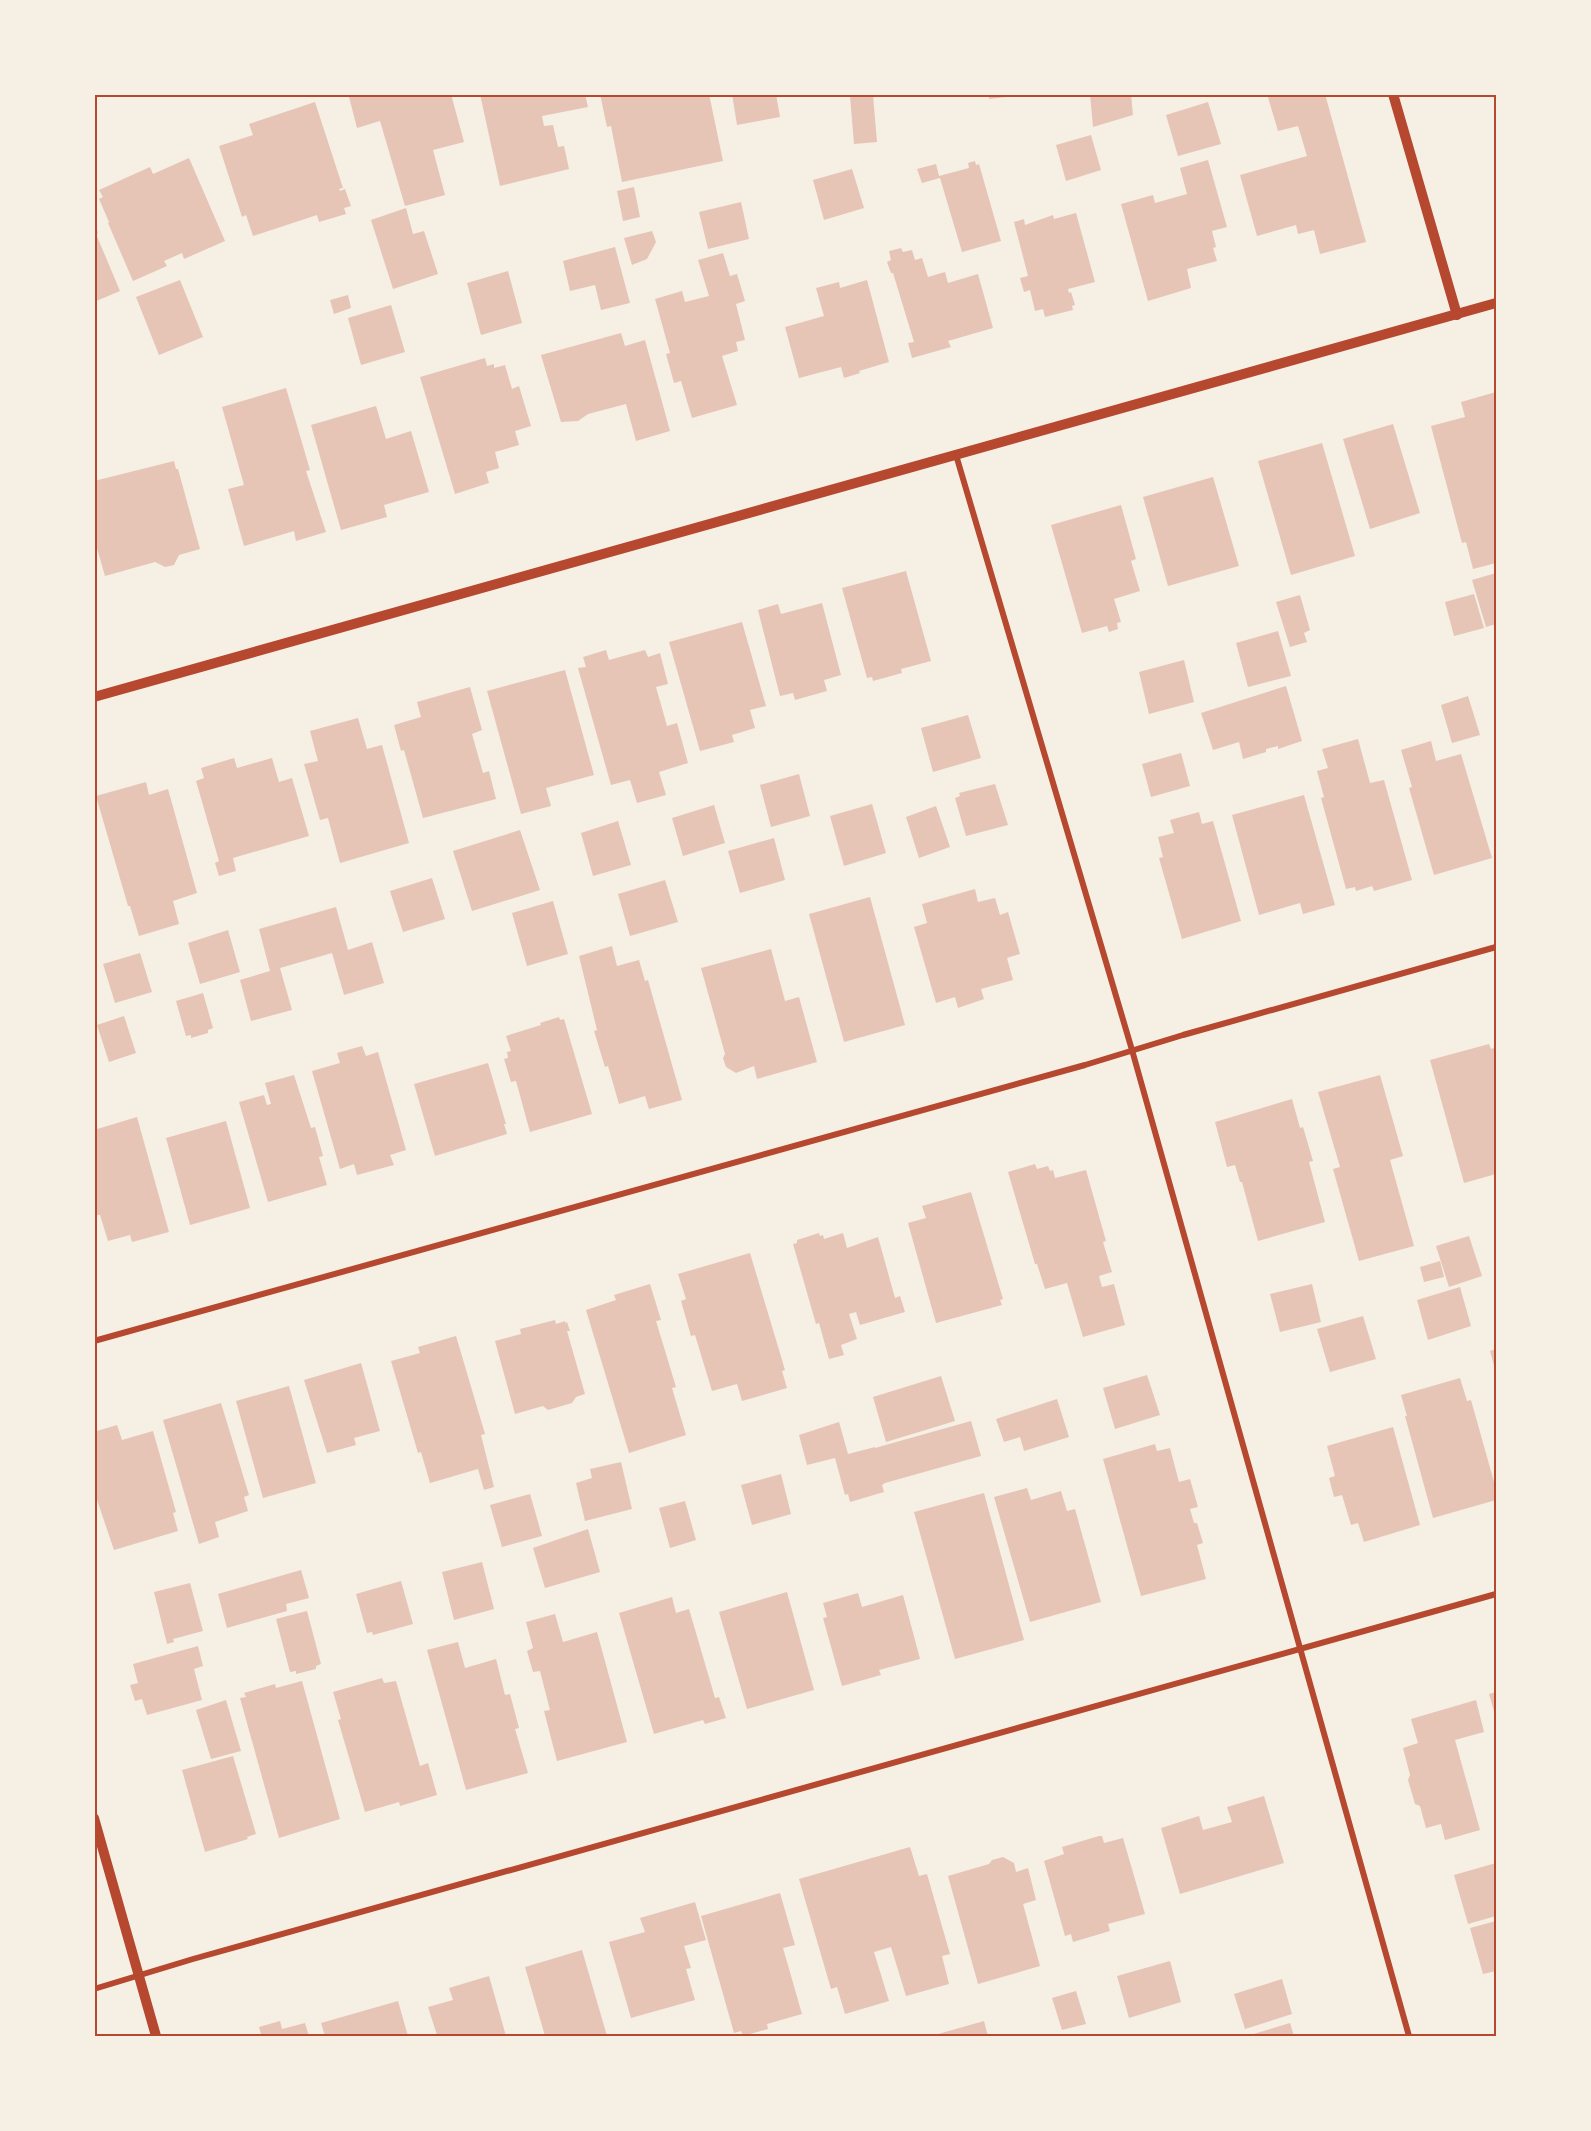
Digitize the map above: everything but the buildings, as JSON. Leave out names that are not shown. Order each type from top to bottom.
[{"type":"street","points":[[1393,94],[1456,315]]},
{"type":"street","points":[[94,697],[1497,303]]},
{"type":"street","points":[[956,455],[1132,1050],[1409,2037]]},
{"type":"street","points":[[94,1341],[1497,947]]},
{"type":"street","points":[[94,1989],[216,1952],[1497,1594]]},
{"type":"street","points":[[94,1818],[156,2037]]}]
